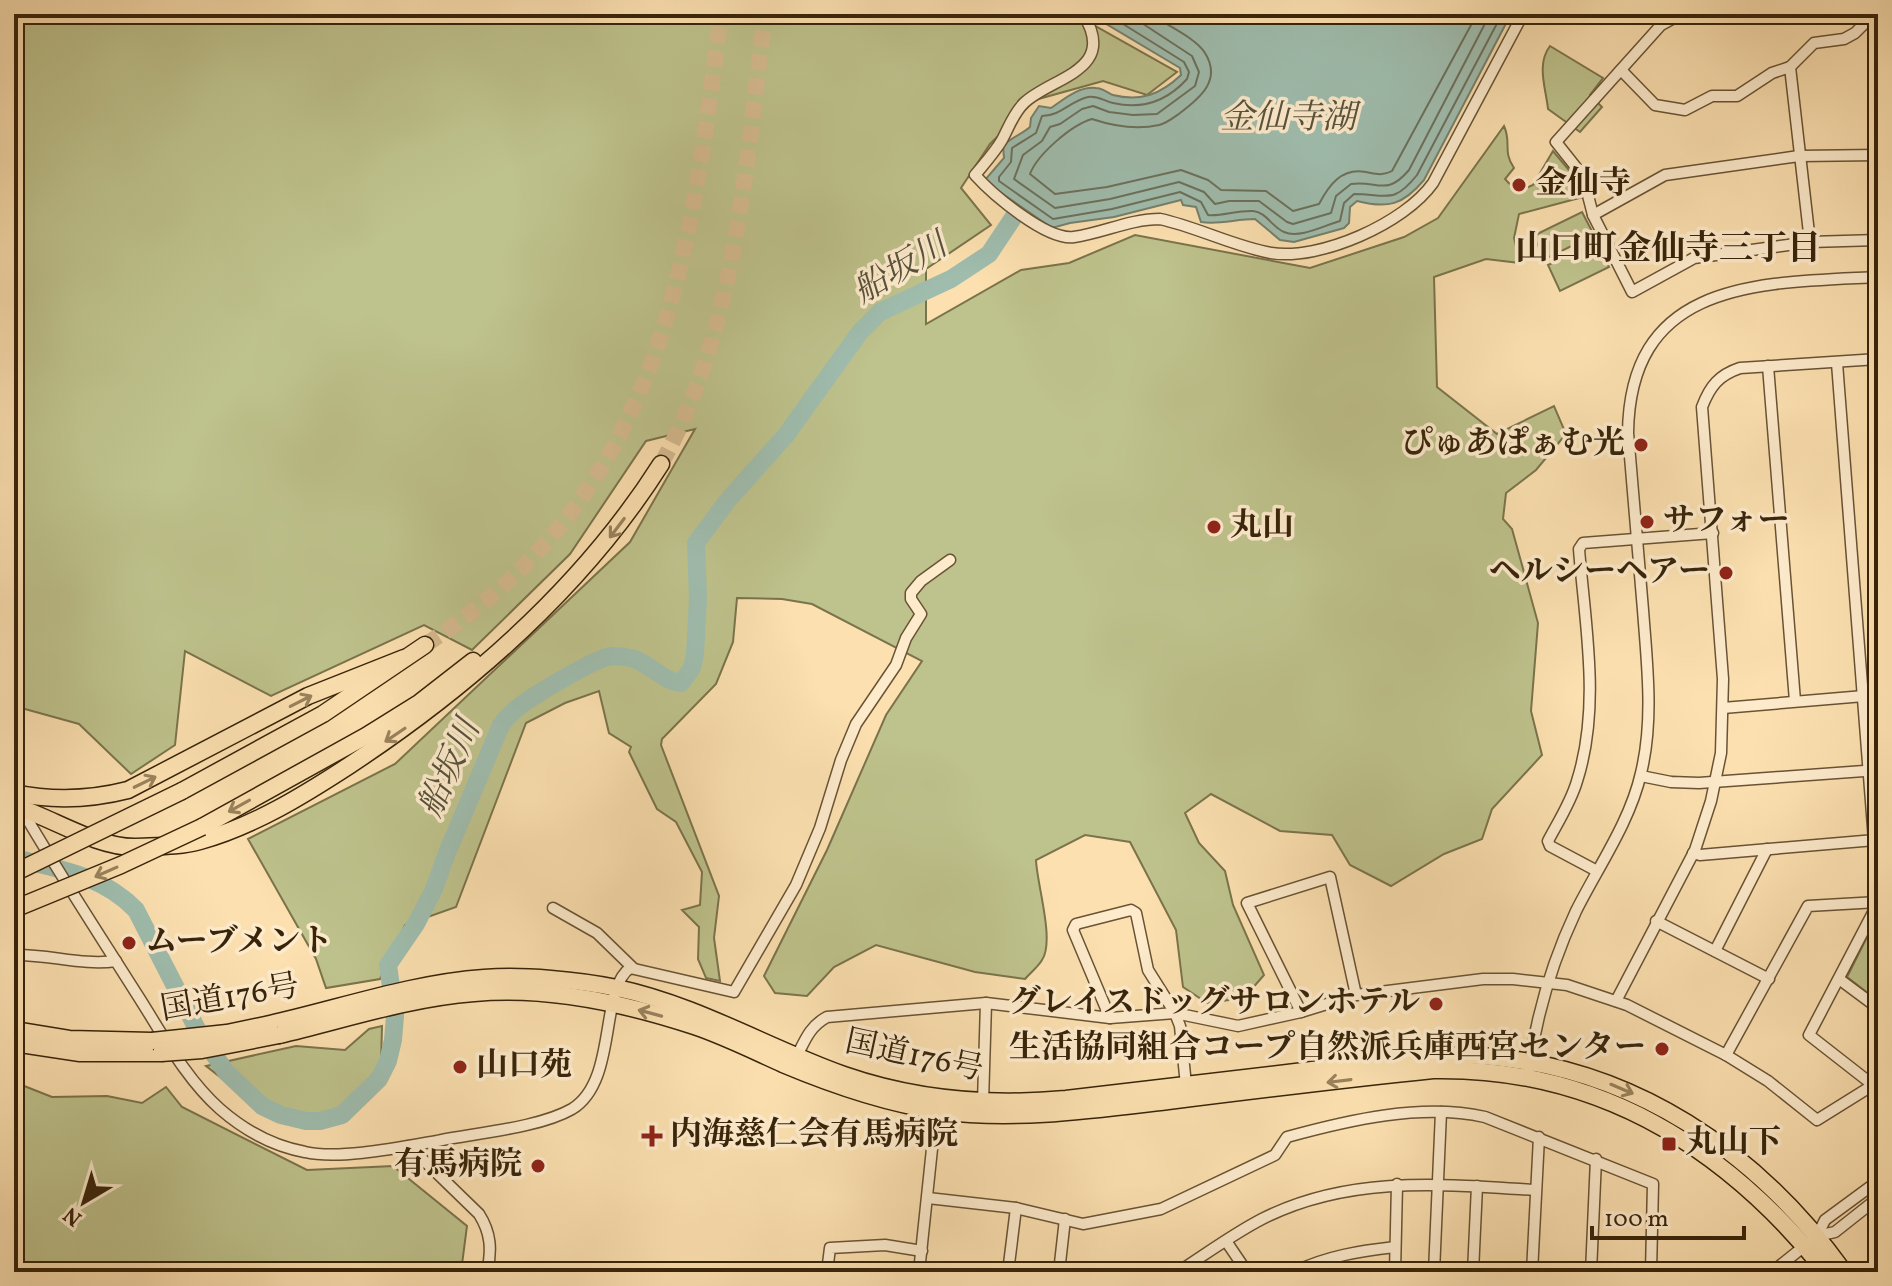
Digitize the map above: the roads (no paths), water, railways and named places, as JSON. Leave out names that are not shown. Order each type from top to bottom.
[{"type":"highway","points":[[14,909],[199,834],[419,703],[559,593],[610,536],[661,464]]},
{"type":"highway","points":[[14,873],[182,791],[323,714],[425,645]]},
{"type":"highway","points":[[14,793],[62,799],[98,798],[128,790],[308,696],[404,658]]},
{"type":"highway","points":[[14,807],[105,841],[130,847],[199,834]]},
{"type":"highway","name":"国道176号","points":[[14,1043],[80,1053],[157,1047],[211,1035],[275,1030],[485,977],[574,982],[696,1026],[841,1087],[936,1111],[1039,1114],[1433,1070],[1528,1070]]},
{"type":"highway","name":"国道176号","points":[[616,996],[696,1012],[846,1076],[938,1098],[983,1102],[1066,1099],[1426,1058],[1479,1056],[1528,1070],[1584,1092],[1634,1113],[1683,1139],[1709,1156],[1844,1272]]},
{"type":"highway","name":"国道176号","points":[[14,1030],[69,1039],[157,1047]]},
{"type":"highway","name":"国道176号","points":[[1811,1241],[1826,1272]]},
{"type":"street","points":[[1083,14],[1092,46],[1088,59],[1077,73],[1033,95],[1022,104],[1010,120],[1001,141],[975,175],[1040,228],[1056,235],[1074,237],[1142,219],[1160,219],[1273,253],[1340,244],[1380,226],[1421,200],[1523,14]]},
{"type":"street","points":[[1681,14],[1661,25],[1556,142],[1583,176],[1593,215],[1632,292],[1694,258],[1810,242],[1878,240]]},
{"type":"street","points":[[1621,70],[1655,105],[1685,110],[1712,96],[1737,96],[1772,73],[1790,67],[1814,43],[1844,39],[1855,33],[1874,14]]},
{"type":"street","points":[[1790,67],[1810,242]]},
{"type":"street","points":[[1593,215],[1665,175],[1799,156],[1878,155]]},
{"type":"street","points":[[1528,1070],[1546,982],[1575,913],[1622,822],[1641,776],[1649,695],[1628,433],[1628,409],[1639,368],[1665,329],[1686,310],[1735,290],[1878,277]]},
{"type":"street","points":[[1616,1001],[1693,853],[1716,782],[1721,753],[1723,708],[1702,407],[1710,387],[1727,373],[1740,368],[1878,359]]},
{"type":"street","points":[[1837,363],[1864,696],[1874,770],[1878,892]]},
{"type":"street","points":[[1768,366],[1795,701]]},
{"type":"street","points":[[1597,871],[1550,846],[1548,841],[1576,784],[1589,736],[1590,674],[1579,549],[1583,543],[1713,533]]},
{"type":"street","points":[[553,908],[597,933],[633,968],[734,992],[796,885],[820,828],[856,724],[896,665],[906,638],[921,614],[911,599],[911,593],[921,581],[950,560]]},
{"type":"street","points":[[1723,708],[1864,696]]},
{"type":"street","points":[[1641,776],[1671,782],[1716,782],[1874,770]]},
{"type":"street","points":[[14,807],[29,822],[181,1065],[202,1091],[219,1109],[258,1136],[308,1153],[332,1154],[409,1146],[541,1121],[571,1109],[586,1098],[595,1084],[616,996],[624,973],[633,968]]},
{"type":"street","points":[[14,817],[39,839]]},
{"type":"street","points":[[1693,853],[1700,855],[1875,840]]},
{"type":"street","points":[[1715,951],[1767,849]]},
{"type":"street","points":[[1301,1012],[1247,903],[1330,877],[1356,995]]},
{"type":"street","points":[[797,1056],[810,1031],[817,1022],[827,1017],[986,1003],[1110,1018],[1175,1013],[1238,1026],[1301,1012],[1356,995],[1483,979],[1546,982],[1567,985],[1616,1001],[1726,1055],[1768,1081],[1817,1120],[1875,1083],[1809,1035],[1878,902]]},
{"type":"street","points":[[1726,1055],[1808,906],[1878,902]]},
{"type":"street","points":[[1110,1018],[1073,930],[1076,924],[1131,910],[1136,913],[1148,970],[1180,1026],[1186,1085]]},
{"type":"street","points":[[1656,921],[1769,979]]},
{"type":"street","points":[[14,955],[99,963],[116,961]]},
{"type":"street","points":[[1839,979],[1878,1008]]},
{"type":"street","points":[[983,1102],[986,1003]]},
{"type":"street","points":[[919,1272],[936,1111]]},
{"type":"street","points":[[928,1198],[1016,1208],[1083,1224],[1161,1209],[1275,1155],[1287,1137],[1328,1126],[1383,1117],[1458,1111],[1485,1117],[1539,1137],[1653,1184],[1651,1272]]},
{"type":"street","points":[[1434,1272],[1441,1112]]},
{"type":"street","points":[[1532,1272],[1539,1137]]},
{"type":"street","points":[[409,1146],[484,1222],[491,1247],[487,1272]]},
{"type":"street","points":[[1591,1272],[1596,1159]]},
{"type":"street","points":[[1772,1272],[1811,1241],[1825,1220],[1878,1181]]},
{"type":"street","points":[[1178,1272],[1262,1219],[1332,1193],[1397,1184],[1534,1190]]},
{"type":"street","points":[[1395,1272],[1397,1184]]},
{"type":"street","points":[[1473,1272],[1477,1186]]},
{"type":"street","points":[[1811,1241],[1835,1232],[1878,1198]]},
{"type":"street","points":[[1008,1272],[1016,1208]]},
{"type":"street","points":[[1059,1272],[1065,1219]]},
{"type":"street","points":[[1226,1241],[1247,1272]]},
{"type":"street","points":[[827,1272],[830,1248],[885,1245],[922,1251]]},
{"type":"street","points":[[1294,1272],[1351,1252],[1395,1247]]},
{"type":"water","name":"金仙寺湖","points":[[1096,14],[1511,14],[1424,180],[1409,195],[1394,203],[1378,205],[1357,201],[1350,207],[1349,223],[1344,228],[1294,242],[1280,240],[1255,219],[1201,222],[1196,207],[1183,205],[1181,200],[1114,217],[1052,228],[984,181],[1004,158],[1003,146],[1030,127],[1031,118],[1039,106],[1051,108],[1072,94],[1090,88],[1123,97],[1142,97],[1158,92],[1181,75],[1180,68],[1098,19]]},
{"type":"waterway","name":"船坂川","points":[[14,858],[95,881],[136,910],[198,1031],[226,1072],[262,1106],[306,1121],[342,1115],[379,1079],[388,1061],[395,1016],[388,965],[416,924],[434,889],[501,725],[521,705],[546,689],[592,663],[612,656],[638,660],[668,679],[681,683],[692,668],[695,654],[698,598],[696,543],[728,500],[786,435],[860,332],[880,312],[951,279],[989,254],[1015,215]]},
{"type":"tunnel","points":[[425,645],[504,584],[567,518],[614,446],[650,368],[675,286],[694,199],[721,14]]},
{"type":"tunnel","points":[[661,464],[686,412],[722,302],[743,187],[765,14]]},
{"type":"place","name":"金仙寺","points":[[1519,185]]},
{"type":"place","name":"ぴゅあぱぁむ光","points":[[1641,445]]},
{"type":"place","name":"サフォー","points":[[1647,522]]},
{"type":"place","name":"丸山","points":[[1214,527]]},
{"type":"place","name":"ヘルシーヘアー","points":[[1726,573]]},
{"type":"place","name":"ムーブメント","points":[[129,943]]},
{"type":"place","name":"グレイスドッグサロンホテル","points":[[1436,1004]]},
{"type":"place","name":"生活協同組合コープ自然派兵庫西宮センター","points":[[1662,1049]]},
{"type":"place","name":"山口苑","points":[[460,1067]]},
{"type":"place","name":"内海慈仁会有馬病院","points":[[652,1136]]},
{"type":"place","name":"丸山下","points":[[1669,1144]]},
{"type":"place","name":"有馬病院","points":[[538,1166]]},
{"type":"district","name":"山口町金仙寺三丁目","points":[[1668,250]]}]
